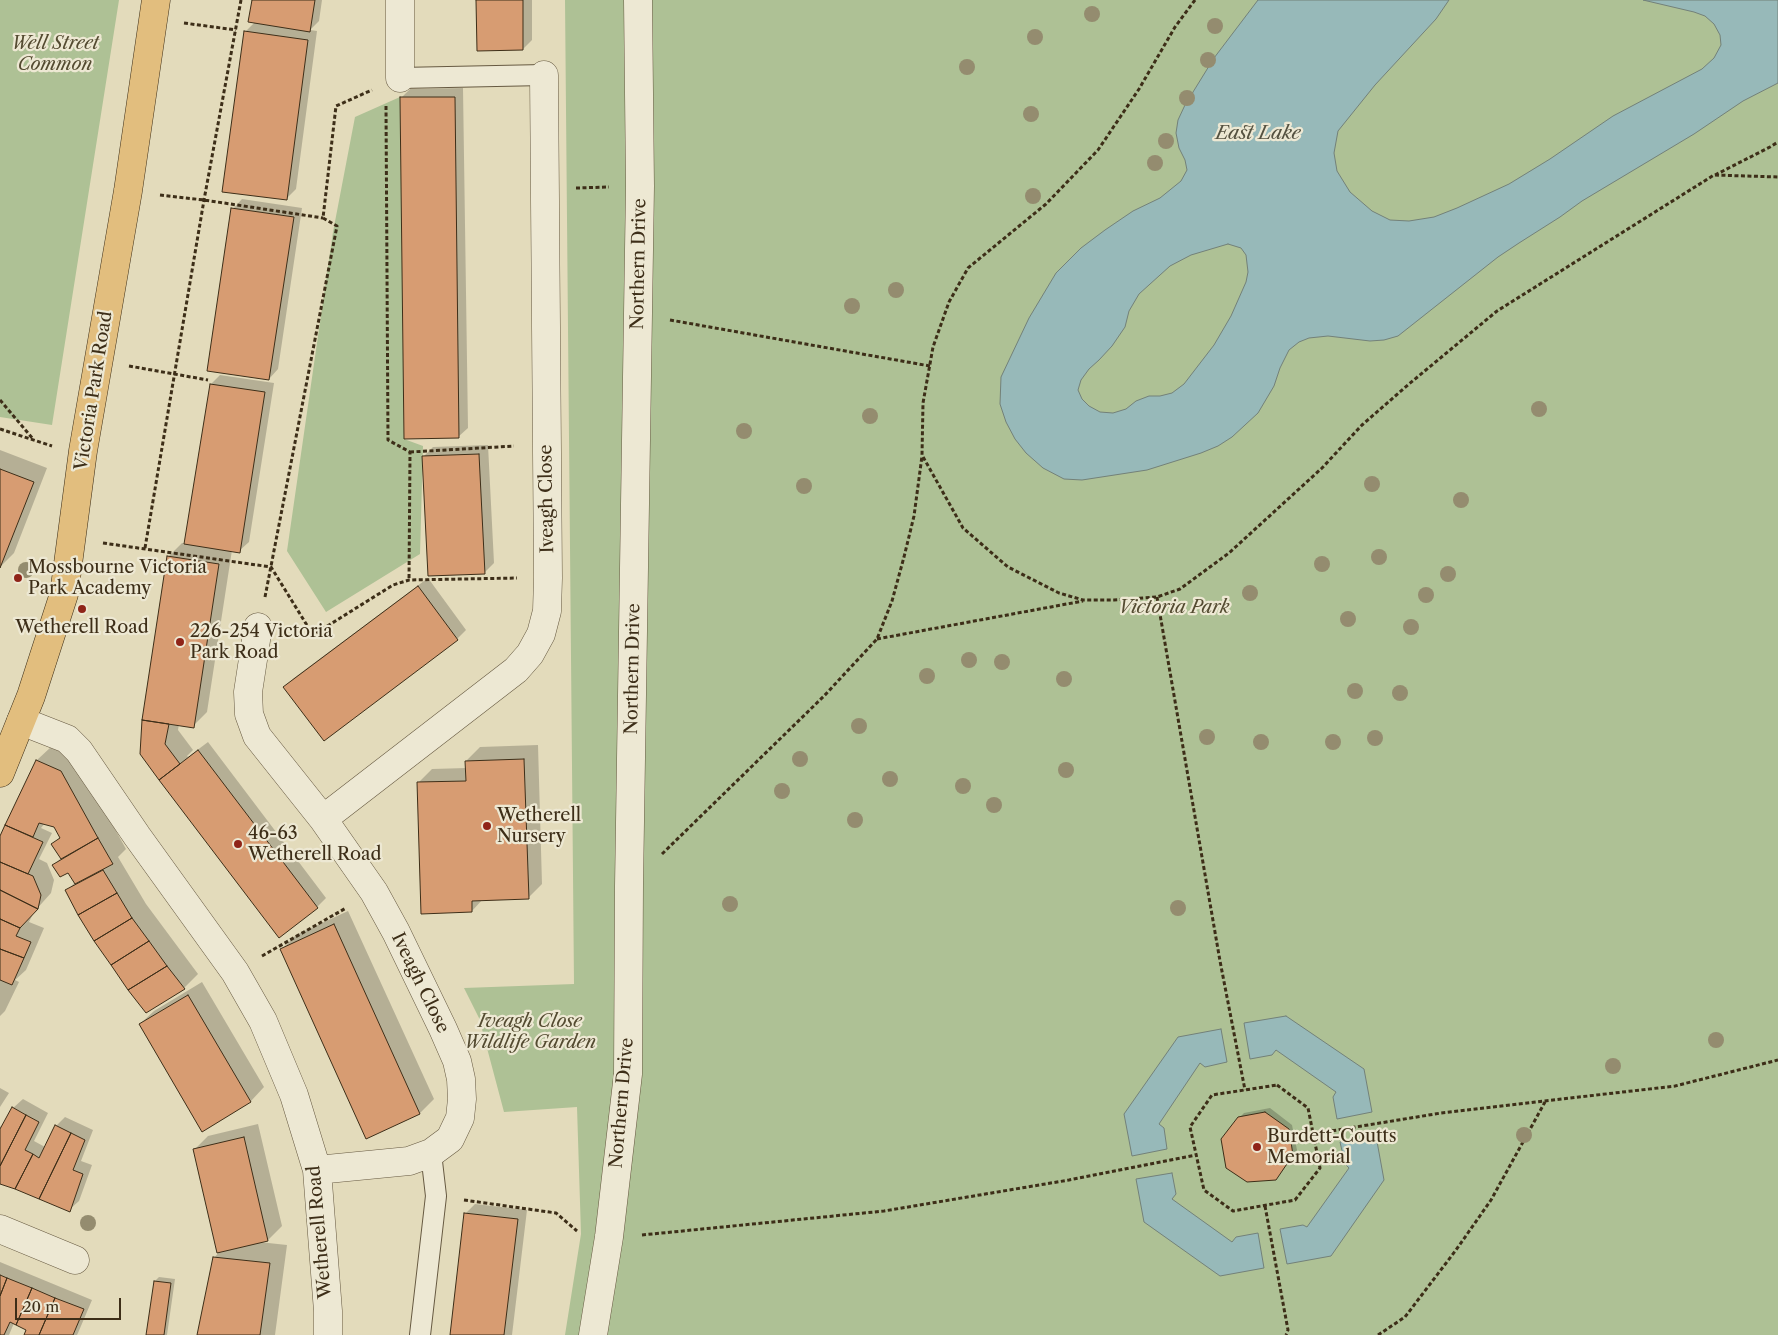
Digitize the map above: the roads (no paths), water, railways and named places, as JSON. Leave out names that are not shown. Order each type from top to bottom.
[{"type":"main road","name":"Victoria Park Road","points":[[0,773],[21,721],[64,594],[83,451],[128,191],[156,0]]},
{"type":"street","points":[[393,81],[400,0]]},
{"type":"street","name":"Northern Drive","points":[[593,1335],[609,1237],[628,1074],[629,885],[639,314],[638,0]]},
{"type":"street","name":"Iveagh Close","points":[[323,820],[516,670],[530,654],[541,634],[547,611],[548,578],[544,75]]},
{"type":"street","name":"Iveagh Close","points":[[258,627],[248,692],[249,714],[257,736],[323,820],[374,892],[396,932],[457,1061],[462,1099],[460,1118],[450,1139],[432,1153],[409,1161],[318,1170]]},
{"type":"street","name":"Wetherell Road","points":[[21,721],[68,739],[79,751],[137,836],[235,972],[263,1021],[294,1095],[318,1170],[328,1335]]},
{"type":"street","points":[[0,1229],[75,1260]]},
{"type":"lane","points":[[393,81],[544,75]]},
{"type":"lane","points":[[420,1335],[436,1196],[432,1153]]},
{"type":"water","name":"East Lake","points":[[1258,0],[1449,0],[1436,19],[1375,85],[1338,131],[1334,153],[1337,171],[1350,192],[1372,211],[1390,220],[1409,221],[1434,217],[1509,184],[1550,159],[1613,116],[1702,69],[1714,58],[1721,45],[1720,35],[1714,24],[1705,16],[1643,0],[1778,0],[1778,83],[1743,101],[1694,134],[1582,201],[1498,257],[1398,336],[1370,341],[1328,336],[1309,338],[1299,342],[1289,350],[1274,386],[1258,413],[1232,437],[1218,446],[1147,470],[1082,480],[1064,479],[1043,468],[1026,453],[1015,439],[1006,422],[1000,404],[1001,377],[1029,318],[1056,273],[1081,248],[1105,230],[1133,211],[1160,198],[1181,181],[1187,170],[1176,133],[1178,120],[1214,58]],"holes":[[[1228,244],[1241,248],[1246,255],[1248,272],[1246,282],[1231,316],[1214,345],[1184,384],[1172,393],[1149,396],[1136,401],[1126,409],[1113,413],[1100,412],[1089,406],[1082,399],[1078,390],[1081,380],[1112,346],[1125,327],[1129,311],[1139,294],[1170,266],[1191,255]]]},
{"type":"water","points":[[1286,1016],[1364,1069],[1372,1112],[1337,1119],[1333,1097],[1336,1092],[1276,1050],[1272,1055],[1250,1059],[1244,1023]]},
{"type":"water","points":[[1221,1029],[1227,1062],[1205,1067],[1200,1063],[1159,1124],[1164,1128],[1167,1149],[1132,1156],[1124,1114],[1178,1037]]},
{"type":"water","points":[[1376,1136],[1384,1180],[1331,1256],[1287,1264],[1280,1229],[1303,1225],[1307,1227],[1349,1168],[1345,1164],[1340,1142]]},
{"type":"water","points":[[1172,1173],[1176,1194],[1172,1199],[1232,1242],[1236,1237],[1258,1233],[1264,1268],[1220,1276],[1144,1222],[1136,1179]]},
{"type":"place","name":"Mossbourne Victoria Park Academy","points":[[18,578]]},
{"type":"place","name":"Wetherell Road","points":[[82,609]]},
{"type":"place","name":"226-254 Victoria Park Road","points":[[180,642]]},
{"type":"place","name":"Wetherell Nursery","points":[[487,826]]},
{"type":"place","name":"46-63 Wetherell Road","points":[[238,844]]},
{"type":"place","name":"Burdett-Coutts Memorial","points":[[1257,1147]]},
{"type":"park label","name":"Well Street Common","points":[[55,54]]},
{"type":"park label","name":"Victoria Park","points":[[1174,608]]},
{"type":"park label","name":"Iveagh Close Wildlife Garden","points":[[530,1032]]}]
